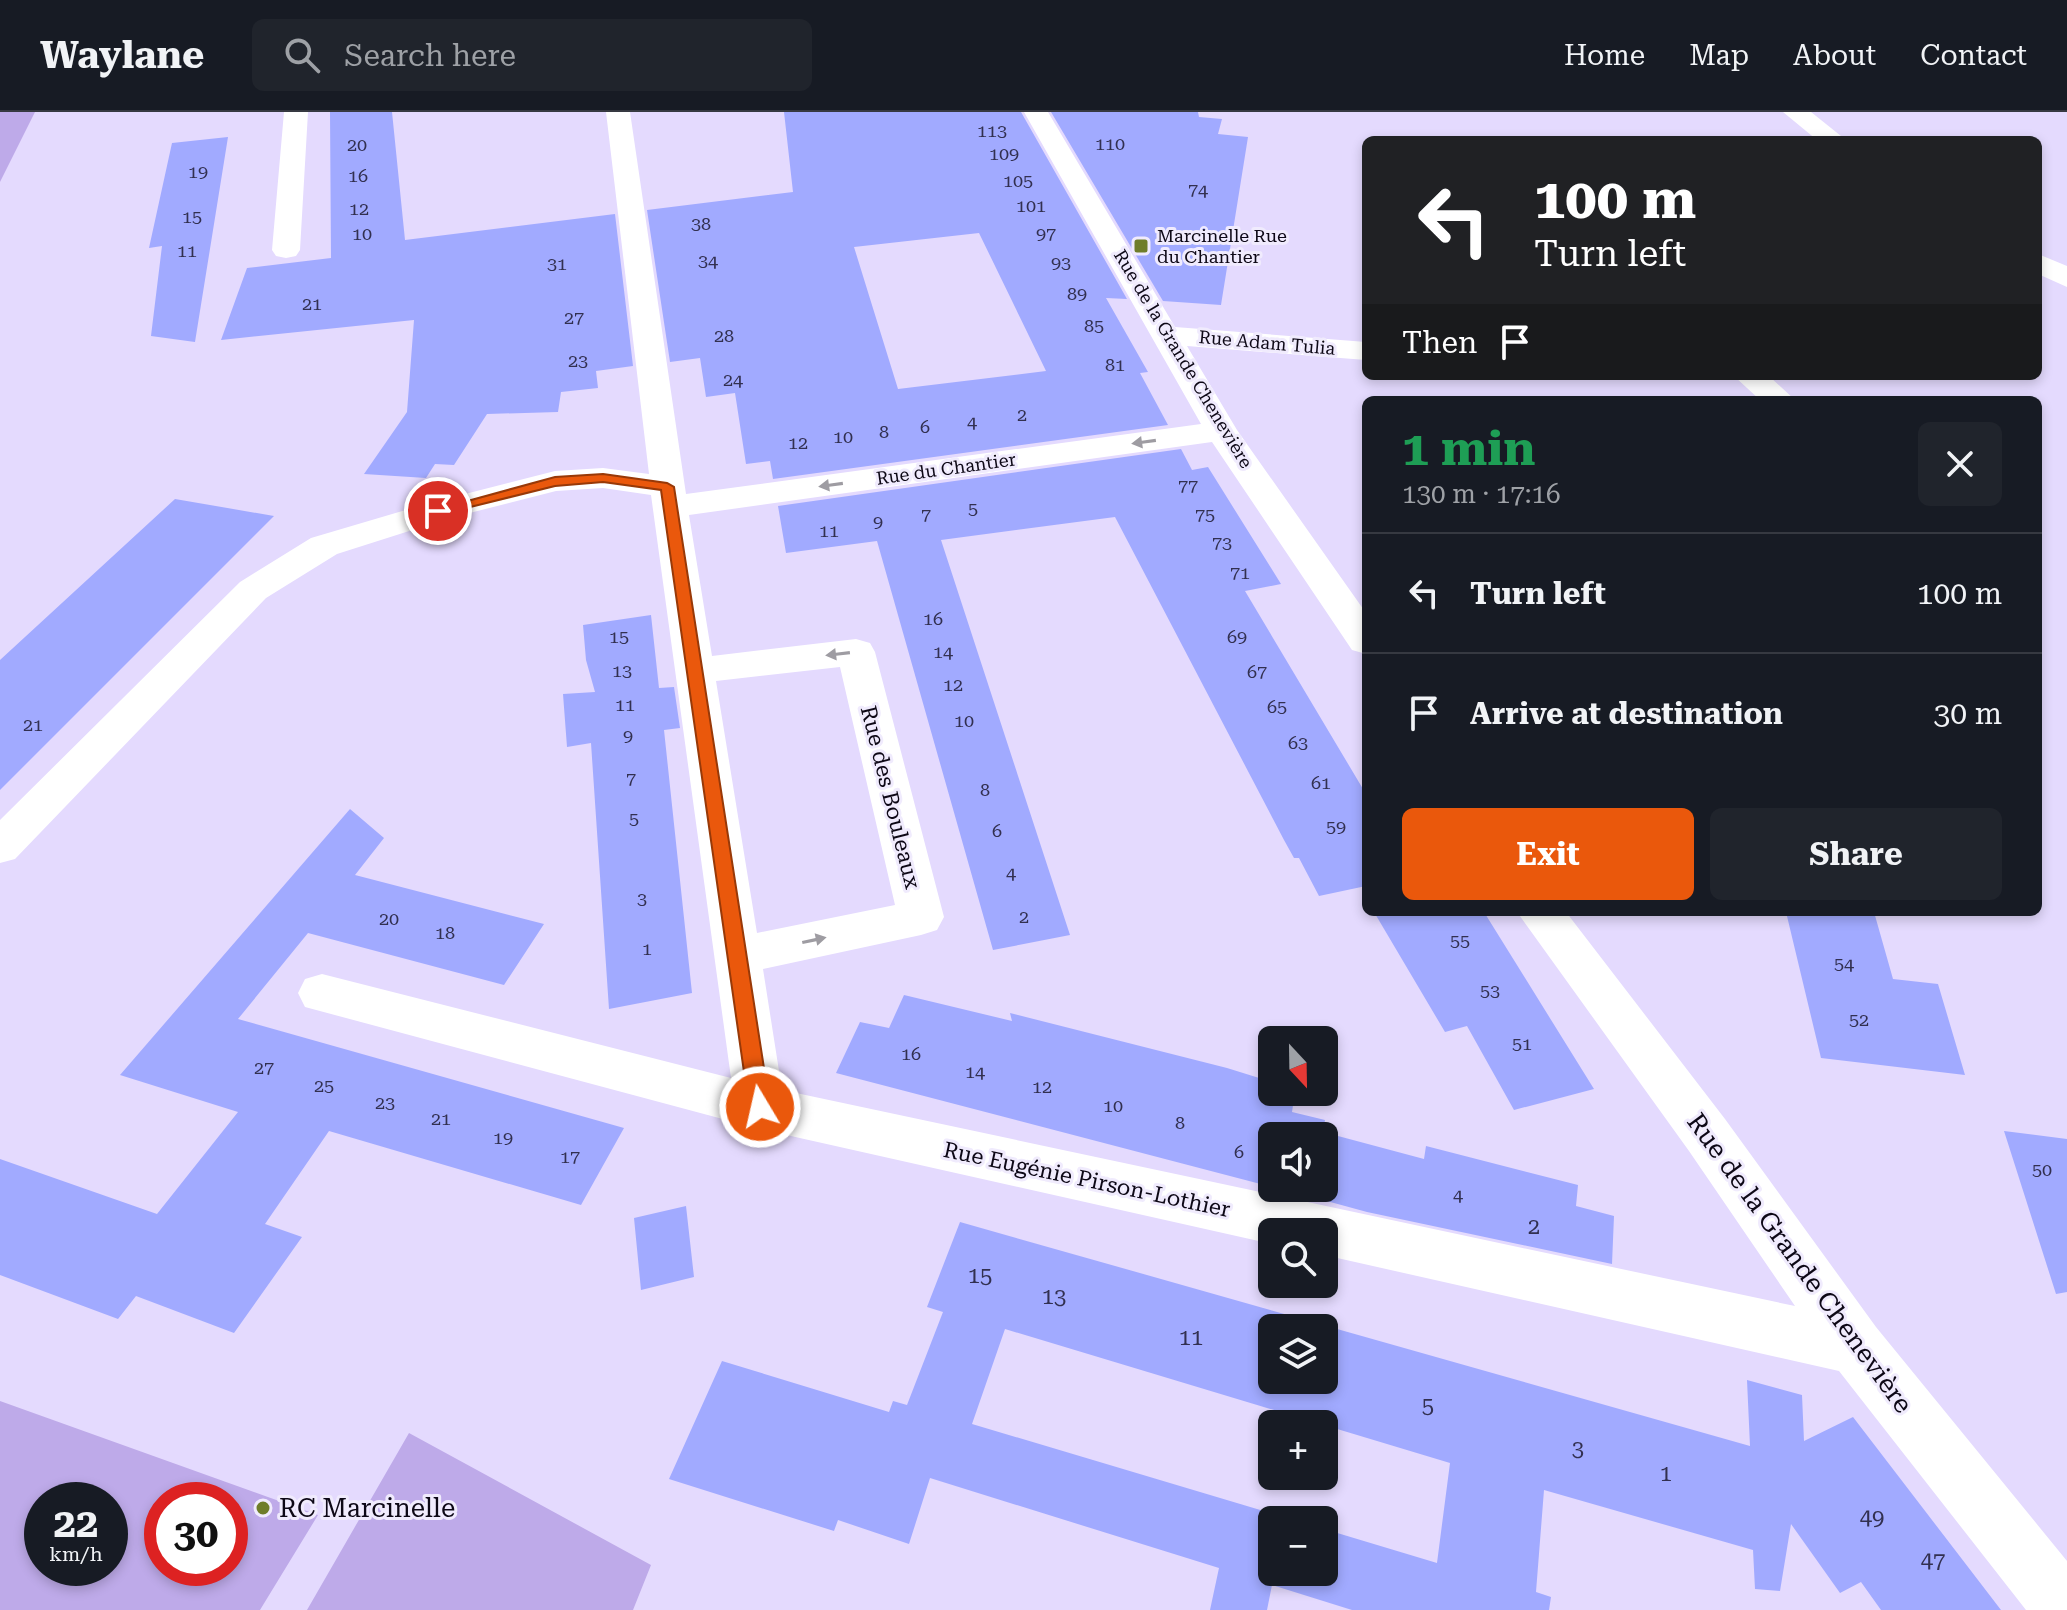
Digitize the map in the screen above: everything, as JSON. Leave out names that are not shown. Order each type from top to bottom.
[{"type":"street","points":[[286,250],[296,113],[325,112]]},
{"type":"street","points":[[618,112],[669,497],[760,1107]]},
{"type":"street","name":"Rue de la Grande Chenevière","points":[[1036,112],[1221,431],[1362,635]]},
{"type":"street","points":[[1795,112],[1828,136]]},
{"type":"street","points":[[2042,264],[2067,278]]},
{"type":"street","name":"Rue Adam Tulia","points":[[1168,335],[1362,351]]},
{"type":"street","points":[[1755,380],[1774,396]]},
{"type":"street","name":"Rue du Chantier","points":[[0,847],[253,590],[324,546],[438,511],[555,481],[603,478],[669,497],[1221,431]]},
{"type":"street","name":"Rue des Bouleaux","points":[[694,671],[856,652],[921,917],[737,956]]},
{"type":"street","name":"Rue de la Grande Chenevière","points":[[1543,916],[1707,1135],[1856,1347],[2066,1610]]},
{"type":"street","name":"Rue Eugénie Pirson-Lothier","points":[[322,993],[760,1107],[1856,1347]]},
{"type":"shaded area","points":[[0,112],[35,112],[0,182]]},
{"type":"shaded area","name":"RC Marcinelle","points":[[0,1401],[226,1482],[144,1482],[144,1586],[248,1586],[248,1490],[318,1515],[260,1610],[0,1610]]},
{"type":"shaded area","points":[[409,1433],[651,1565],[633,1610],[307,1610]]},
{"type":"building","points":[[330,112],[392,112],[405,240],[615,214],[633,366],[596,371],[598,388],[561,392],[558,412],[487,414],[454,465],[435,464],[426,478],[364,474],[407,412],[414,320],[221,340],[247,268],[331,258]]},
{"type":"building","points":[[784,112],[1021,112],[1127,299],[1106,298],[1148,372],[1140,373],[1168,425],[773,479],[770,461],[746,464],[735,393],[706,397],[700,358],[670,362],[647,210],[793,192]],"holes":[[[979,233],[1046,371],[898,389],[854,247]]]},
{"type":"building","points":[[1051,112],[1198,112],[1199,117],[1222,119],[1218,134],[1248,137],[1221,305],[1163,301]]},
{"type":"building","points":[[228,137],[195,342],[151,336],[162,246],[149,248],[172,143]]},
{"type":"building","points":[[1181,449],[1192,470],[1208,467],[1281,584],[1245,591],[1362,787],[1362,887],[1319,896],[1299,858],[1294,858],[1284,840],[1115,517],[941,540],[1070,935],[993,950],[877,541],[786,553],[778,506]]},
{"type":"building","points":[[175,499],[274,516],[0,790],[0,660]]},
{"type":"building","points":[[651,615],[659,688],[674,687],[680,728],[664,730],[692,993],[609,1009],[591,743],[567,747],[563,694],[595,692],[586,660],[583,625]]},
{"type":"building","points":[[350,809],[384,838],[355,875],[544,924],[504,985],[308,933],[238,1019],[624,1128],[581,1205],[329,1131],[265,1224],[302,1237],[234,1333],[136,1296],[118,1319],[0,1275],[0,1159],[157,1214],[238,1112],[120,1075]]},
{"type":"building","points":[[1376,916],[1486,916],[1594,1089],[1514,1110],[1467,1026],[1445,1032]]},
{"type":"building","points":[[1787,916],[1875,916],[1893,979],[1938,984],[1965,1075],[1821,1058]]},
{"type":"building","points":[[904,995],[1012,1021],[1010,1013],[1258,1078],[1258,1106],[1293,1106],[1292,1112],[1325,1122],[1258,1122],[1258,1183],[836,1073],[860,1022],[889,1028]]},
{"type":"building","points":[[2004,1131],[2067,1139],[2067,1292],[2056,1294]]},
{"type":"building","points":[[1338,1136],[1424,1159],[1426,1146],[1578,1185],[1576,1206],[1614,1216],[1612,1264],[1330,1202],[1338,1202]]},
{"type":"building","points":[[686,1206],[694,1277],[641,1290],[634,1218]]},
{"type":"building","points":[[960,1222],[1284,1314],[1258,1314],[1258,1394],[1338,1394],[1338,1329],[1750,1446],[1747,1380],[1802,1395],[1804,1441],[1853,1417],[2001,1610],[1881,1610],[1861,1582],[1840,1593],[1791,1524],[1780,1591],[1755,1589],[1753,1550],[1544,1490],[1536,1592],[1551,1597],[1549,1610],[1352,1610],[1275,1586],[1338,1586],[1338,1533],[1437,1563],[1450,1463],[1338,1429],[1338,1410],[1274,1410],[1005,1329],[972,1424],[1258,1509],[1258,1586],[1272,1586],[1267,1610],[1210,1610],[1219,1568],[930,1478],[909,1544],[838,1520],[834,1531],[669,1479],[722,1361],[889,1412],[893,1401],[907,1405],[943,1312],[927,1307]]},
{"type":"place","name":"Marcinelle Rue du Chantier","points":[[1141,246]]},
{"type":"place","name":"RC Marcinelle","points":[[263,1508]]},
{"type":"route","points":[[438,511],[555,481],[603,478],[667,487],[760,1107]]}]
